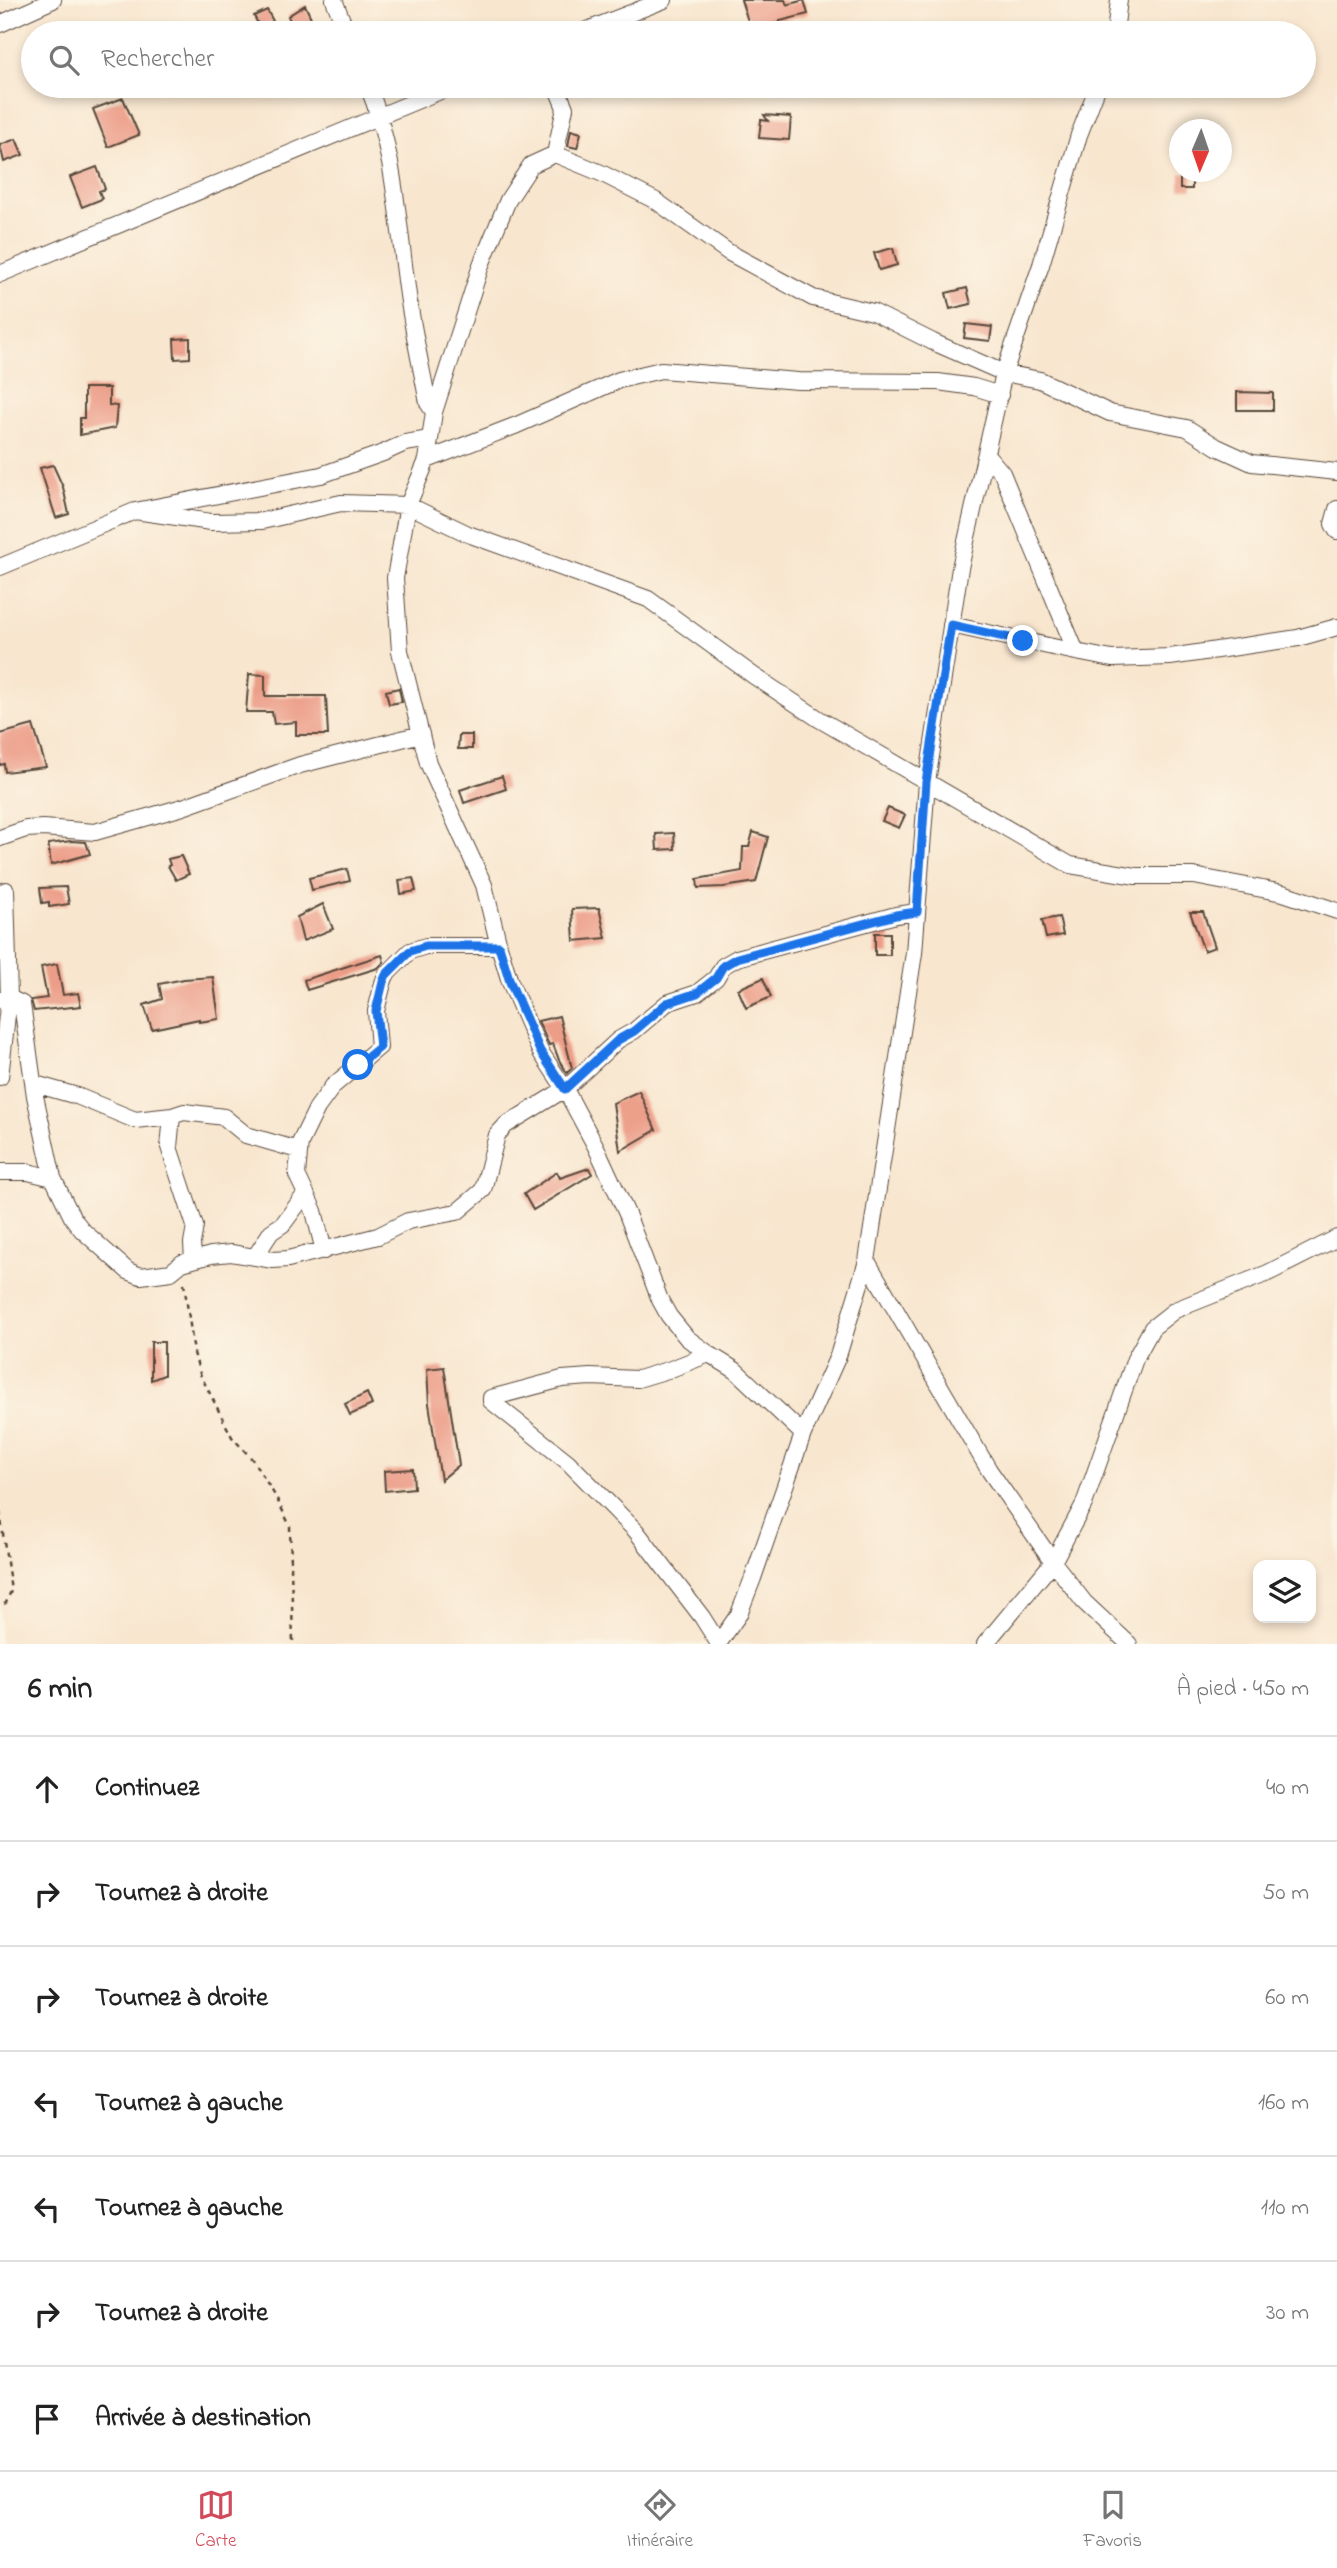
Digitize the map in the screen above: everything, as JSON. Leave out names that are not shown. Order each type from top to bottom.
[{"type":"street","points":[[0,24],[53,0]]},
{"type":"street","points":[[334,0],[342,21]]},
{"type":"street","points":[[610,21],[664,0]]},
{"type":"street","points":[[1116,21],[1119,0]]},
{"type":"street","points":[[373,98],[380,116],[400,223],[410,308],[428,403],[434,412]]},
{"type":"street","points":[[0,274],[423,98]]},
{"type":"street","points":[[555,154],[565,108],[561,98]]},
{"type":"street","points":[[709,1354],[638,1379],[562,1379],[491,1398],[491,1401],[568,1462],[636,1531],[702,1617],[718,1644],[739,1614],[803,1434],[838,1356],[867,1261],[914,953],[926,782],[960,568],[1004,373],[1041,265],[1079,135],[1093,98]]},
{"type":"street","points":[[803,1434],[735,1370],[687,1338],[664,1308],[622,1203],[596,1147],[565,1089],[540,1051],[510,982],[484,885],[428,763],[400,650],[395,578],[408,505],[428,460],[434,412],[481,265],[508,200],[531,165],[555,154],[601,173],[656,201],[728,252],[813,298],[873,312],[1004,373],[1040,380],[1110,413],[1187,428],[1217,447],[1252,463],[1337,472]]},
{"type":"street","points":[[428,460],[517,425],[619,380],[660,370],[798,381],[938,382],[974,387],[1000,395]]},
{"type":"street","points":[[0,567],[135,511],[321,475],[405,443],[430,439]]},
{"type":"street","points":[[986,454],[1002,473],[1076,652]]},
{"type":"street","points":[[135,511],[211,522],[262,521],[341,503],[408,505],[468,534],[648,599],[820,719],[1070,864],[1136,876],[1194,876],[1283,893],[1337,911]]},
{"type":"street","points":[[1337,509],[1333,524],[1337,531]]},
{"type":"street","points":[[951,625],[1112,659],[1170,657],[1298,638],[1337,627]]},
{"type":"street","points":[[0,838],[44,828],[96,832],[183,807],[300,765],[421,734]]},
{"type":"street","points":[[0,1077],[5,999],[6,890]]},
{"type":"street","points":[[5,999],[22,1004],[40,1123],[54,1178],[72,1217],[82,1230],[128,1271],[141,1276],[171,1272],[187,1262],[231,1253],[281,1260],[378,1236],[408,1221],[457,1212],[483,1190],[496,1135],[506,1125],[565,1089],[618,1040],[634,1031],[667,1003],[697,993],[716,978],[723,966],[737,958],[896,915],[917,912]]},
{"type":"street","points":[[324,1251],[314,1211],[297,1175],[298,1150],[317,1108],[333,1086],[380,1047],[376,1011],[383,982],[393,967],[410,951],[426,946],[499,946]]},
{"type":"street","points":[[34,1084],[77,1096],[135,1120],[184,1112],[224,1117],[246,1135],[298,1150]]},
{"type":"street","points":[[172,1116],[169,1147],[195,1226],[187,1262]]},
{"type":"street","points":[[0,1172],[28,1172],[54,1178]]},
{"type":"street","points":[[255,1257],[271,1232],[283,1224],[306,1193]]},
{"type":"street","points":[[985,1644],[1053,1562],[1084,1504],[1135,1359],[1152,1328],[1175,1310],[1268,1273],[1337,1238]]},
{"type":"street","points":[[867,1261],[989,1470],[1084,1602],[1129,1644]]},
{"type":"path","points":[[187,1262],[190,1331],[200,1374],[232,1437],[253,1459],[290,1526],[293,1644]]},
{"type":"path","points":[[0,1512],[11,1591],[6,1603],[0,1606]]},
{"type":"building","points":[[741,0],[785,0],[787,5],[804,0],[808,14],[780,21],[748,21]]},
{"type":"building","points":[[305,5],[312,21],[290,21],[288,16]]},
{"type":"building","points":[[267,10],[273,21],[256,21],[254,16]]},
{"type":"building","points":[[123,98],[139,135],[108,147],[93,109]]},
{"type":"building","points":[[764,115],[791,117],[789,140],[759,138],[761,120],[768,121]]},
{"type":"building","points":[[571,130],[581,133],[577,148],[568,146]]},
{"type":"building","points":[[16,139],[23,155],[4,162],[0,145]]},
{"type":"building","points":[[97,167],[105,189],[99,191],[102,199],[82,207],[70,177]]},
{"type":"building","points":[[1180,182],[1192,182],[1192,189],[1180,189]]},
{"type":"building","points":[[893,248],[897,265],[879,270],[874,253]]},
{"type":"building","points":[[967,288],[971,304],[950,309],[946,293]]},
{"type":"building","points":[[966,324],[992,327],[990,341],[964,338]]},
{"type":"building","points":[[190,338],[190,358],[175,359],[174,339]]},
{"type":"building","points":[[84,388],[109,388],[109,405],[117,406],[115,428],[80,435],[80,418],[84,418]]},
{"type":"building","points":[[1237,392],[1273,393],[1273,410],[1237,410]]},
{"type":"building","points":[[53,465],[63,487],[69,514],[56,518],[40,468]]},
{"type":"building","points":[[249,674],[265,675],[265,696],[326,696],[328,735],[296,735],[296,722],[274,724],[272,712],[246,712]]},
{"type":"building","points":[[399,688],[402,702],[389,704],[386,691]]},
{"type":"building","points":[[33,725],[46,767],[5,772],[4,764],[0,765],[0,734]]},
{"type":"building","points":[[459,735],[472,735],[472,749],[458,749]]},
{"type":"building","points":[[502,776],[506,789],[464,803],[460,790]]},
{"type":"building","points":[[888,808],[905,815],[899,828],[882,821]]},
{"type":"building","points":[[753,832],[768,837],[756,882],[698,888],[697,879],[742,871],[743,847],[749,847]]},
{"type":"building","points":[[674,833],[675,849],[657,850],[656,834]]},
{"type":"building","points":[[86,842],[90,854],[51,865],[48,844]]},
{"type":"building","points":[[181,856],[189,874],[176,880],[168,866],[168,859]]},
{"type":"building","points":[[347,869],[350,881],[312,890],[309,878]]},
{"type":"building","points":[[413,878],[416,891],[401,894],[399,880]]},
{"type":"building","points":[[66,887],[69,904],[49,907],[49,902],[42,903],[40,888]]},
{"type":"building","points":[[323,904],[333,929],[303,941],[297,917]]},
{"type":"building","points":[[599,908],[606,938],[574,941],[572,909]]},
{"type":"building","points":[[1190,912],[1203,912],[1215,947],[1204,951]]},
{"type":"building","points":[[1059,917],[1063,935],[1046,938],[1042,920]]},
{"type":"building","points":[[875,933],[890,933],[890,955],[875,955]]},
{"type":"building","points":[[382,955],[384,962],[378,968],[307,990],[304,980]]},
{"type":"building","points":[[57,964],[63,995],[78,993],[81,1006],[34,1011],[31,1000],[47,998],[41,967]]},
{"type":"building","points":[[213,977],[219,1019],[199,1022],[199,1019],[152,1029],[144,1005],[162,999],[159,984]]},
{"type":"building","points":[[763,978],[771,997],[746,1008],[738,989]]},
{"type":"building","points":[[559,1016],[572,1068],[567,1073],[538,1021]]},
{"type":"building","points":[[639,1091],[656,1130],[620,1151],[613,1103]]},
{"type":"building","points":[[589,1168],[592,1174],[533,1210],[524,1194],[557,1172],[560,1178]]},
{"type":"building","points":[[151,1342],[164,1342],[164,1375],[151,1380]]},
{"type":"building","points":[[444,1367],[459,1465],[441,1480],[429,1404],[427,1369]]},
{"type":"building","points":[[367,1393],[372,1405],[350,1415],[345,1404]]},
{"type":"building","points":[[413,1469],[414,1488],[385,1491],[384,1471]]},
{"type":"route","points":[[358,1065],[380,1047],[376,1011],[386,975],[410,951],[426,946],[499,946],[510,982],[540,1051],[565,1089],[618,1040],[634,1031],[667,1003],[697,993],[716,978],[723,966],[737,958],[896,915],[917,912],[926,782],[951,625],[1023,641]]}]
